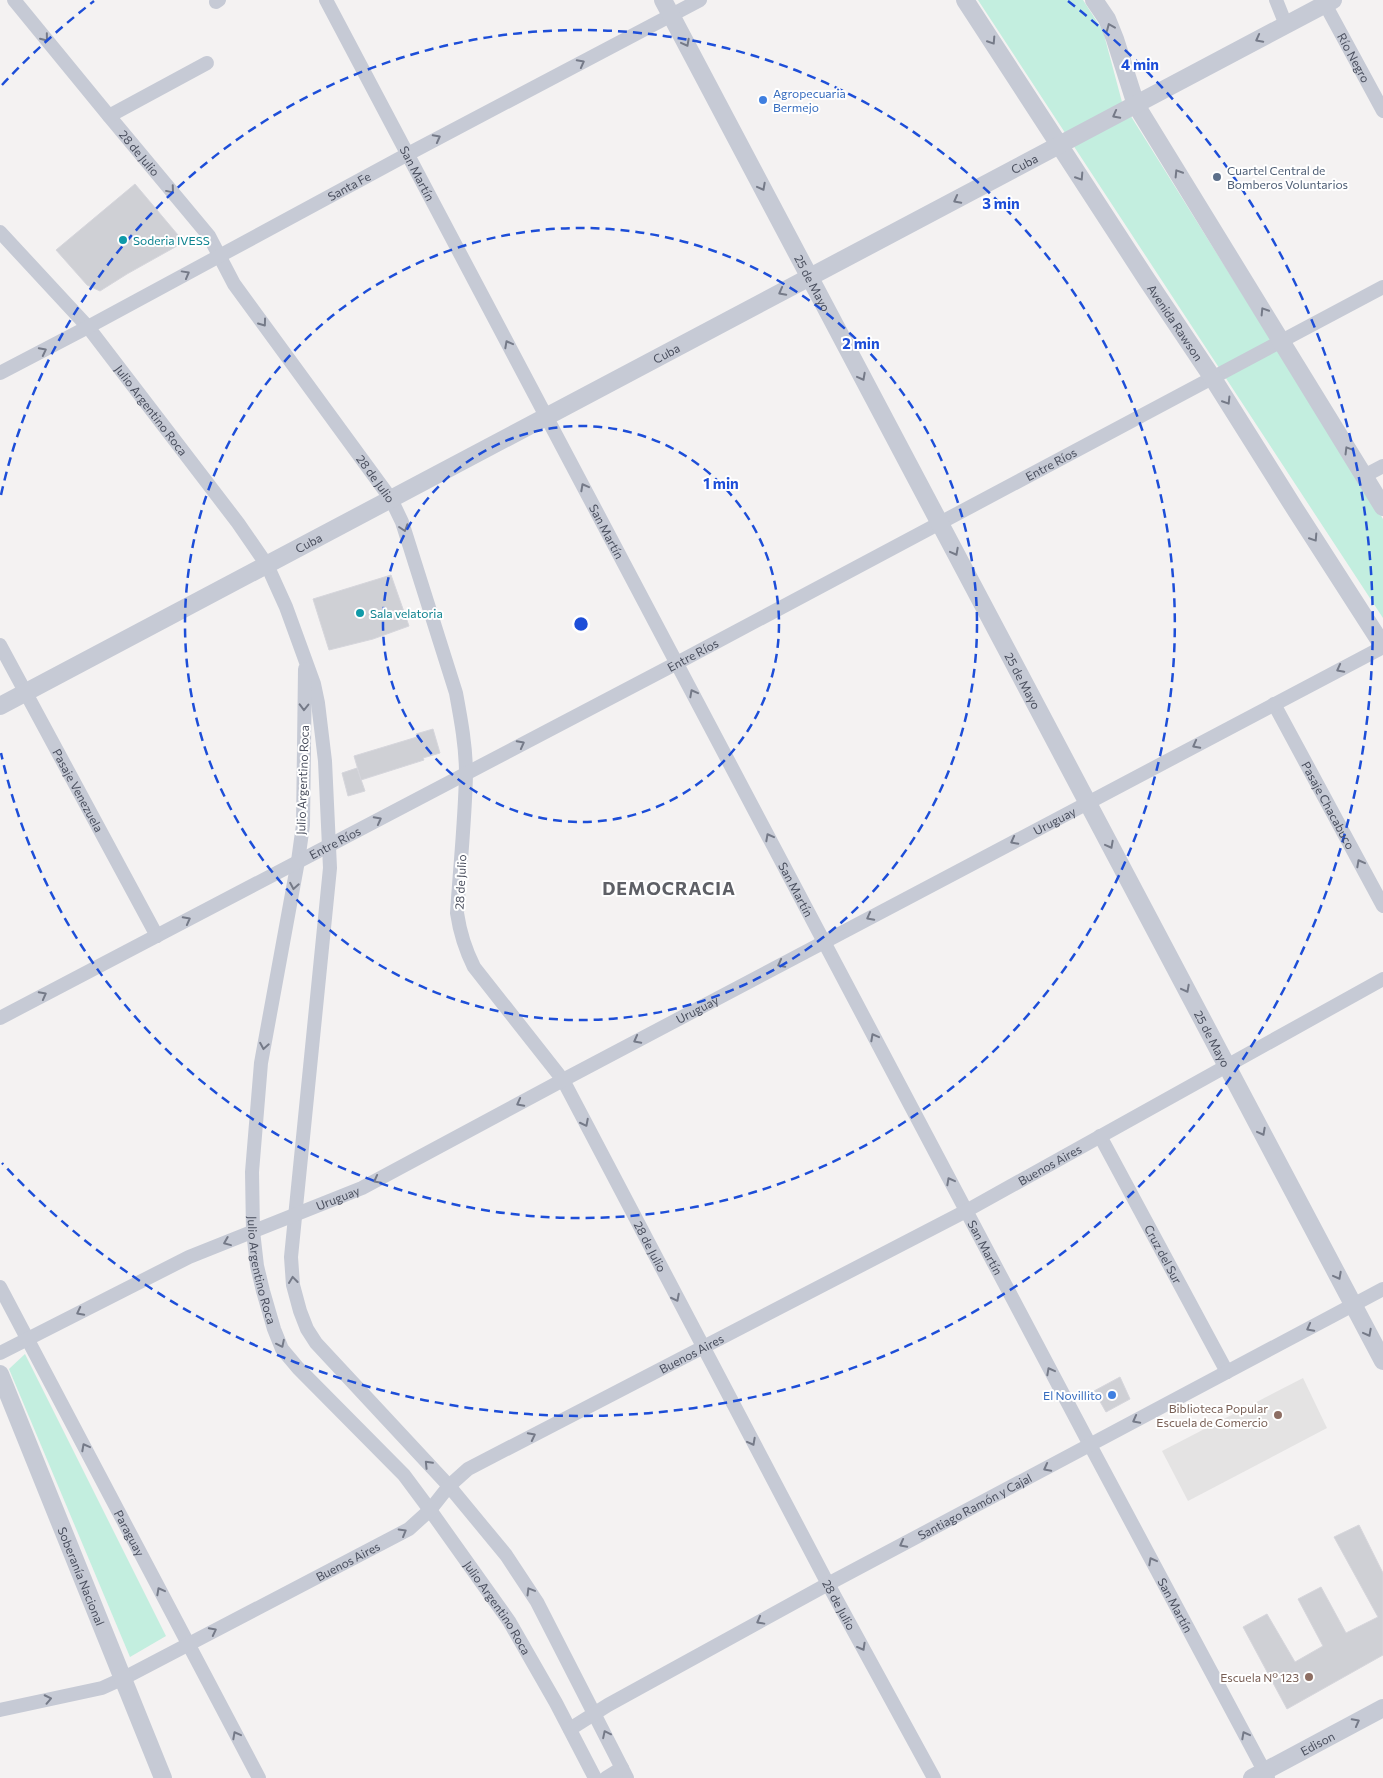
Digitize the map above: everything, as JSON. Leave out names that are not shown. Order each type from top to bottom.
[{"type":"street","name":"28 de Julio","points":[[14,0],[210,236],[234,284],[391,499],[402,522],[456,693],[464,741],[466,773],[457,913],[466,952],[474,966],[563,1080],[702,1348],[934,1778]]},
{"type":"street","name":"San Martín","points":[[326,0],[1090,1445],[1262,1776]]},
{"type":"street","name":"Santa Fe","points":[[0,373],[408,154],[667,8],[700,0]]},
{"type":"street","name":"Avenida Rawson","points":[[965,0],[1212,377],[1383,646]]},
{"type":"street","points":[[1094,0],[1107,19],[1116,39],[1136,105],[1383,506]]},
{"type":"street","points":[[1276,0],[1286,25]]},
{"type":"street","name":"Cuba","points":[[0,706],[1329,2]]},
{"type":"street","name":"Río Negro","points":[[1329,2],[1383,112]]},
{"type":"street","name":"25 de Mayo","points":[[667,8],[1383,1361]]},
{"type":"street","points":[[109,116],[206,63]]},
{"type":"street","name":"Julio Argentino Roca","points":[[0,232],[88,327],[238,523],[267,565],[286,607],[305,658],[318,703],[325,761],[330,868],[291,1257],[293,1285],[307,1329],[316,1343],[342,1373],[449,1486],[506,1555],[524,1581],[625,1773]]},
{"type":"street","name":"Entre Ríos","points":[[0,1018],[940,524],[1383,287]]},
{"type":"street","points":[[1364,476],[1383,466]]},
{"type":"street","name":"Pasaje Venezuela","points":[[0,645],[156,936]]},
{"type":"street","name":"Uruguay","points":[[0,1353],[189,1258],[362,1188],[1383,646]]},
{"type":"street","name":"Julio Argentino Roca","points":[[305,658],[303,824],[261,1063],[252,1172],[253,1231],[257,1266],[263,1291],[282,1349],[298,1368],[404,1475],[509,1621],[595,1778]]},
{"type":"street","name":"Pasaje Chacabuco","points":[[1274,704],[1383,906]]},
{"type":"street","name":"Buenos Aires","points":[[0,1710],[102,1688],[409,1529],[430,1510],[449,1486],[468,1469],[966,1211],[1383,979]]},
{"type":"street","name":"Cruz del Sur","points":[[1100,1136],[1227,1372]]},
{"type":"street","name":"Paraguay","points":[[0,1287],[259,1778]]},
{"type":"street","name":"Santiago Ramón y Cajal","points":[[570,1730],[595,1713],[828,1584],[1383,1289]]},
{"type":"street","name":"Soberanía Nacional","points":[[0,1374],[164,1778]]},
{"type":"street","name":"Edison","points":[[1262,1776],[1383,1708]]},
{"type":"street","points":[[606,1778],[625,1773]]},
{"type":"shaded area","points":[[1303,1378],[1327,1428],[1188,1501],[1162,1451]]},
{"type":"green space","points":[[978,0],[1083,0],[1103,31],[1122,102],[1383,519],[1383,618]]},
{"type":"green space","points":[[25,1354],[166,1636],[130,1657],[9,1369]]},
{"type":"building","name":"Soderia IVESS","points":[[135,184],[178,235],[177,246],[100,291],[87,285],[56,250]]},
{"type":"building","name":"Sala velatoria","points":[[391,575],[409,626],[373,639],[329,650],[313,599]]},
{"type":"building","points":[[433,729],[440,753],[361,780],[354,756],[417,737],[416,734]]},
{"type":"building","points":[[357,768],[365,791],[348,796],[342,773]]},
{"type":"building","name":"El Novillito","points":[[1120,1377],[1130,1399],[1106,1412],[1094,1391]]},
{"type":"building","points":[[1359,1525],[1383,1573],[1383,1655],[1287,1709],[1243,1627],[1267,1614],[1295,1662],[1323,1646],[1298,1599],[1321,1587],[1346,1633],[1378,1617],[1334,1537]]},
{"type":"place","name":"Agropecuaria Bermejo","points":[[763,100]]},
{"type":"place","name":"Cuartel Central de Bomberos Voluntarios","points":[[1217,177]]},
{"type":"place","name":"Soderia IVESS","points":[[123,240]]},
{"type":"place","name":"Sala velatoria","points":[[360,613]]},
{"type":"place","name":"El Novillito","points":[[1112,1395]]},
{"type":"place","name":"Biblioteca Popular Escuela de Comercio","points":[[1278,1415]]},
{"type":"place","name":"Escuela N° 123","points":[[1309,1677]]},
{"type":"district","name":"DEMOCRACIA","points":[[669,888]]}]
